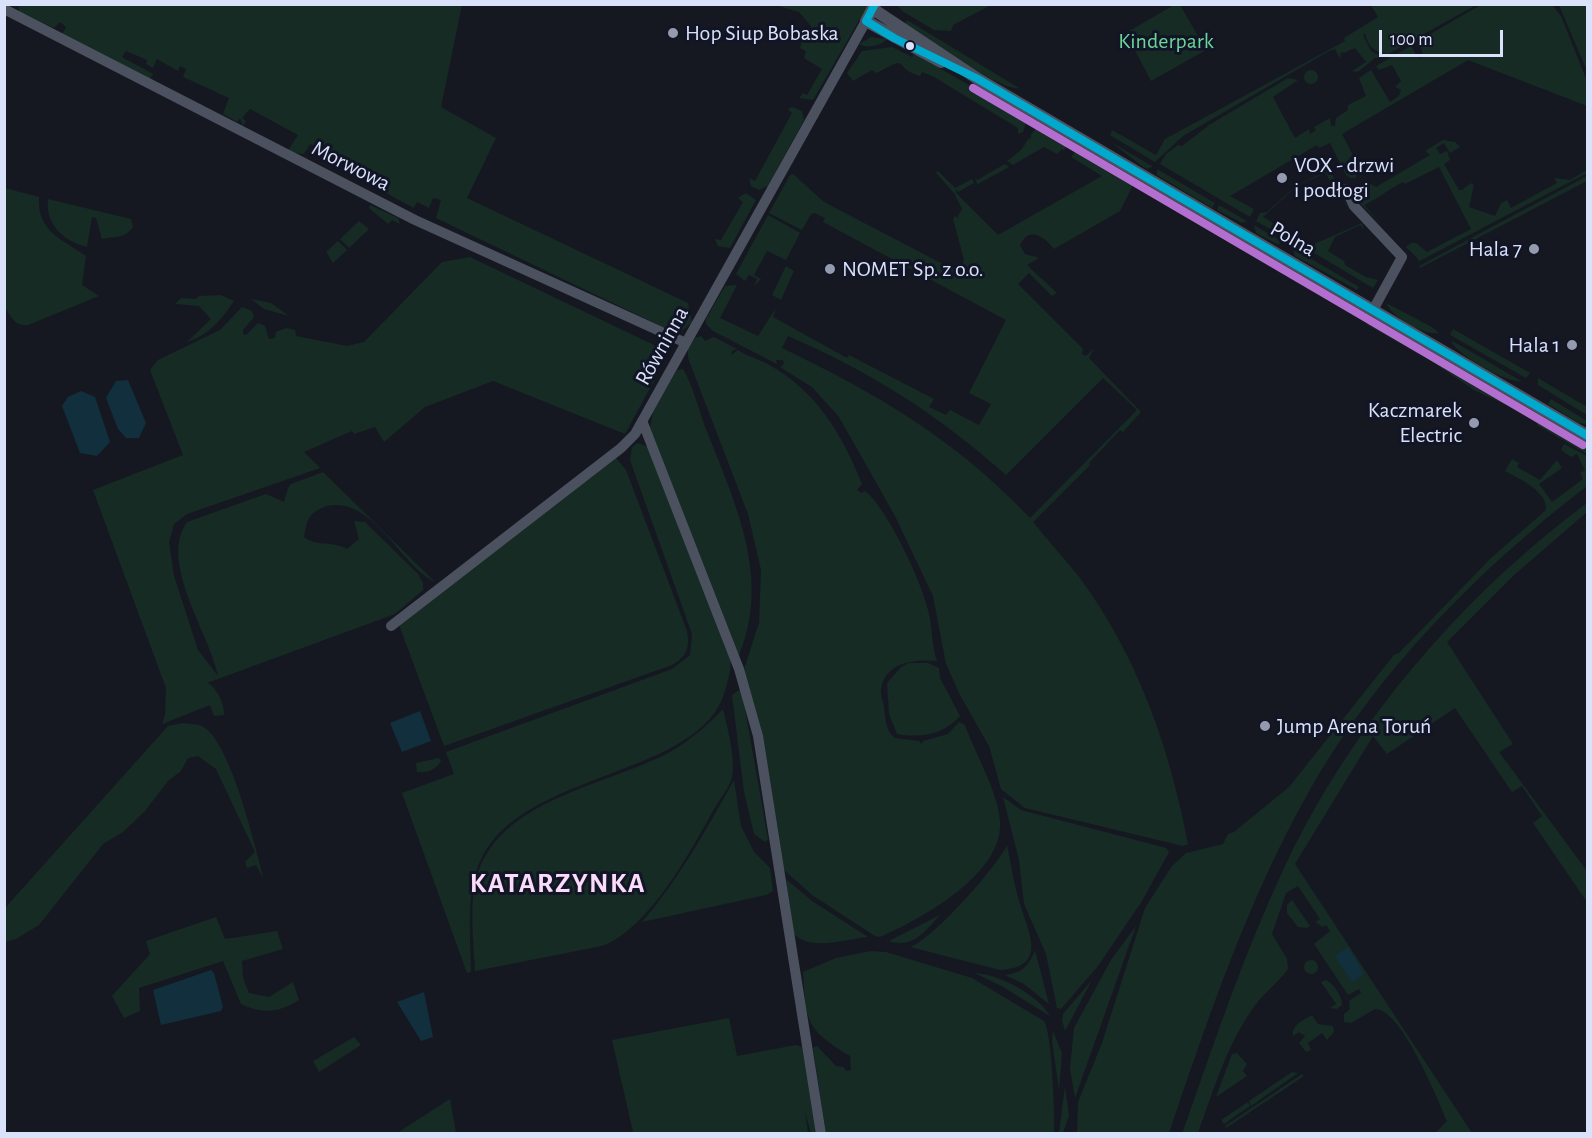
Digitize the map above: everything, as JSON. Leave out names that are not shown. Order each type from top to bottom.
[{"type":"street","name":"Równinna","points":[[391,626],[621,448],[643,423],[874,7]]},
{"type":"street","name":"Polna","points":[[874,7],[978,79]]},
{"type":"street","name":"Morwowa","points":[[4,9],[415,220],[686,343]]},
{"type":"street","name":"Polna","points":[[866,21],[894,38],[978,79],[1587,436]]},
{"type":"street","points":[[1346,189],[1354,206],[1402,257],[1373,310]]},
{"type":"street","points":[[643,423],[739,669],[758,736],[821,1134]]},
{"type":"green space","points":[[1482,4],[1553,6],[1561,16],[1587,81],[1587,106],[1468,60],[1342,134],[1353,155],[1349,158],[1358,169],[1356,178],[1346,175],[1330,143],[1319,148],[1317,145],[1230,196],[1254,209],[1250,217],[1160,164],[1166,154],[1178,145],[1182,146],[1209,125],[1288,78],[1298,80],[1273,97],[1295,138],[1309,129],[1310,134],[1316,130],[1314,127],[1330,118],[1331,126],[1335,126],[1336,118],[1348,110],[1348,105],[1366,96],[1359,78],[1371,70],[1390,102],[1399,96],[1401,90],[1395,87],[1401,81],[1392,65],[1379,70],[1376,66],[1411,46],[1418,58],[1423,57],[1420,40]]},
{"type":"green space","points":[[19,5],[462,5],[441,107],[496,138],[467,198],[688,303],[692,322],[681,332],[669,330],[436,218],[441,200],[433,198],[429,208],[417,202],[414,208],[358,178],[360,171],[344,162],[341,168],[333,160],[331,163],[326,161],[330,154],[310,144],[304,154],[291,153],[289,149],[298,135],[250,109],[242,118],[246,121],[243,126],[240,118],[237,122],[223,114],[229,98],[183,77],[186,69],[180,66],[178,71],[157,59],[153,68],[146,64],[147,60],[126,51],[122,57],[153,74],[149,81],[61,36],[66,27],[60,22],[54,28],[19,12]]},
{"type":"green space","points":[[775,5],[868,5],[813,100],[799,98],[803,93],[807,95],[822,69],[804,58],[806,51],[800,48],[802,41],[809,43],[811,26],[799,12]]},
{"type":"green space","points":[[897,5],[991,5],[953,25],[951,31],[934,30],[902,11]]},
{"type":"green space","name":"Kinderpark","points":[[1174,5],[1180,5],[1206,50],[1151,81],[1126,33]]},
{"type":"green space","points":[[1371,5],[1476,5],[1388,54],[1372,48],[1365,33],[1363,35],[1371,51],[1382,57],[1375,58],[1358,72],[1352,71],[1366,62],[1355,48],[1341,52],[1340,59],[1335,49],[1329,51],[1183,136],[1155,162],[1110,135],[1112,130],[1156,155],[1165,139],[1345,41],[1344,38],[1378,17]]},
{"type":"green space","points":[[1559,5],[1587,5],[1587,71]]},
{"type":"green space","points":[[907,20],[1019,88],[997,82],[980,73],[904,25]]},
{"type":"green space","points":[[871,37],[887,39],[874,46],[859,44]]},
{"type":"green space","points":[[892,47],[912,57],[914,54],[1019,113],[1026,123],[1023,132],[1018,134],[1018,128],[934,77],[922,72],[920,76],[912,73],[901,64],[894,64],[877,73],[872,70],[853,81],[847,73],[862,51]]},
{"type":"green space","points":[[1311,70],[1316,72],[1318,77],[1316,82],[1311,84],[1306,82],[1304,77],[1306,72]]},
{"type":"green space","points":[[792,107],[802,111],[804,120],[768,186],[759,190],[751,186],[749,178],[755,181],[792,113],[788,109]]},
{"type":"green space","points":[[1035,129],[1049,131],[1058,136],[1066,147],[1064,151],[1062,149],[1057,154],[1044,147],[1013,165],[1007,161],[1021,150],[1029,138],[1031,139]]},
{"type":"green space","points":[[1443,140],[1455,142],[1460,147],[1450,153],[1444,143],[1436,148],[1440,154],[1447,151],[1450,160],[1444,164],[1459,190],[1471,183],[1474,185],[1469,207],[1495,216],[1501,203],[1507,200],[1511,208],[1557,183],[1554,178],[1570,180],[1587,170],[1587,173],[1416,263],[1419,260],[1406,247],[1411,243],[1416,243],[1427,252],[1471,229],[1439,167],[1405,184],[1403,182],[1364,205],[1382,225],[1360,203],[1357,194],[1360,188],[1366,188],[1369,183],[1376,187],[1430,155],[1425,151]]},
{"type":"green space","points":[[1111,142],[1152,167],[1147,169],[1142,166]]},
{"type":"green space","points":[[1083,151],[1131,180],[1133,185],[1120,211],[1054,249],[1046,240],[1037,235],[1032,234],[1024,239],[1020,245],[1025,254],[1039,258],[1027,265],[1057,293],[1052,296],[1029,273],[1018,284],[1083,349],[1082,354],[1086,356],[1094,348],[1089,358],[1141,412],[1123,432],[1120,430],[1089,463],[1090,465],[1033,522],[1080,578],[1101,608],[1135,672],[1172,773],[1188,844],[1183,846],[1025,808],[1001,789],[989,746],[960,695],[946,664],[933,596],[895,516],[839,417],[812,387],[780,367],[784,364],[783,360],[776,360],[777,364],[713,331],[706,324],[706,319],[725,286],[737,285],[720,318],[758,336],[776,308],[773,317],[847,358],[849,355],[934,399],[929,407],[946,415],[950,410],[979,425],[991,404],[969,393],[1006,320],[823,222],[825,218],[815,213],[811,214],[802,230],[769,213],[790,175],[793,174],[824,202],[937,261],[959,270],[964,260],[953,219],[955,216],[959,219],[958,216],[962,209],[954,193],[936,173],[938,171],[955,188],[972,179],[974,183],[958,192],[956,189],[956,193],[998,235],[1102,176],[1071,157],[1075,152]],"holes":[[[788,336],[819,350],[903,396],[955,433],[1006,475],[1103,378],[1137,410],[1030,518],[973,465],[914,421],[851,383],[782,348]]]},
{"type":"green space","points":[[1324,157],[1344,199],[1338,200],[1326,173],[1298,185],[1263,217],[1291,234],[1288,239],[1256,221],[1260,213],[1267,212],[1297,185],[1328,171]]},
{"type":"green space","points":[[1005,164],[1009,167],[963,192],[977,184],[975,177],[977,180]]},
{"type":"green space","points":[[1157,169],[1215,203],[1212,208],[1157,175]]},
{"type":"green space","points":[[1587,176],[1587,181],[1420,268],[1419,266]]},
{"type":"green space","points":[[5,188],[39,197],[39,209],[46,226],[52,233],[86,256],[82,285],[99,296],[28,325],[14,320],[5,307]]},
{"type":"green space","points":[[746,193],[756,200],[730,248],[718,246],[715,239],[721,240],[743,202],[738,198]]},
{"type":"green space","points":[[48,199],[131,219],[133,227],[123,235],[102,239],[96,218],[92,217],[87,247],[70,240],[57,230],[49,216]]},
{"type":"green space","points":[[370,205],[398,218],[400,224],[392,220],[388,224],[369,208]]},
{"type":"green space","points":[[1219,205],[1247,221],[1242,223],[1217,210]]},
{"type":"green space","points":[[768,215],[800,233],[786,260],[767,251],[754,275],[761,279],[754,286],[757,279],[749,275],[745,281],[736,274]]},
{"type":"green space","points":[[359,221],[369,229],[349,248],[340,239]]},
{"type":"green space","points":[[1362,223],[1364,230],[1360,225],[1335,237],[1328,251],[1344,261],[1345,265],[1366,277],[1378,280],[1373,288],[1296,242],[1298,237],[1312,245]]},
{"type":"green space","points":[[1254,225],[1284,243],[1277,244],[1256,233]]},
{"type":"green space","points":[[338,241],[347,250],[333,263],[326,252]]},
{"type":"green space","points":[[1233,244],[1245,245],[1348,305],[1346,309]]},
{"type":"green space","points":[[1293,248],[1359,287],[1357,290],[1295,256]]},
{"type":"green space","points":[[470,257],[656,346],[655,379],[625,434],[493,381],[425,407],[384,442],[375,427],[354,434],[352,431],[304,452],[320,468],[187,514],[174,524],[169,542],[174,576],[198,650],[218,676],[182,577],[178,557],[180,538],[187,522],[266,494],[284,502],[291,484],[323,472],[435,582],[410,562],[372,521],[358,511],[343,506],[327,506],[319,509],[308,520],[304,537],[313,542],[347,549],[359,539],[354,521],[365,522],[418,574],[423,583],[423,590],[395,614],[207,683],[219,696],[224,715],[214,716],[210,705],[162,724],[165,715],[166,688],[93,490],[183,455],[150,370],[158,360],[220,330],[242,307],[252,311],[254,317],[243,330],[243,334],[246,335],[258,323],[265,326],[269,339],[275,338],[276,332],[286,328],[295,330],[296,336],[347,346],[364,342],[442,262]]},
{"type":"green space","points":[[786,266],[794,271],[781,300],[772,295]]},
{"type":"green space","points":[[221,295],[234,301],[214,326],[187,342],[211,319],[199,306],[175,304],[181,298],[196,299],[199,296]]},
{"type":"green space","points":[[251,299],[271,303],[289,316],[264,309]]},
{"type":"green space","points":[[1386,303],[1439,333],[1425,331],[1409,324],[1394,314]]},
{"type":"green space","points":[[1371,321],[1405,337],[1415,347],[1417,353],[1366,324]]},
{"type":"green space","points":[[1453,329],[1530,373],[1526,378],[1450,335]]},
{"type":"green space","points":[[701,336],[705,341],[714,337],[737,349],[732,351],[731,355],[738,350],[787,377],[815,402],[837,432],[862,484],[857,490],[861,493],[865,491],[874,500],[893,529],[919,582],[930,617],[937,661],[902,664],[888,673],[883,681],[881,692],[888,728],[895,738],[919,741],[922,744],[923,741],[948,734],[959,722],[965,725],[995,797],[1000,821],[998,840],[989,859],[957,892],[917,919],[880,937],[812,895],[783,869],[744,669],[759,623],[761,570],[748,514],[688,358],[688,349],[695,338]]},
{"type":"green space","points":[[1451,341],[1521,381],[1505,378],[1483,367],[1462,353]]},
{"type":"green space","points":[[1435,357],[1499,394],[1506,405],[1474,390],[1427,358]]},
{"type":"green space","points":[[683,369],[739,515],[746,543],[751,570],[752,598],[748,627],[739,655],[650,428],[653,412],[677,370]]},
{"type":"green space","points":[[1538,378],[1587,407],[1587,415],[1538,385]]},
{"type":"green space","points":[[1551,399],[1587,421],[1587,424],[1579,423],[1548,404]]},
{"type":"green space","points":[[1540,417],[1587,445],[1587,454],[1537,425]]},
{"type":"green space","points":[[638,443],[648,447],[729,652],[731,667],[725,691],[709,719],[683,741],[534,807],[503,830],[481,859],[476,872],[470,915],[471,972],[467,973],[402,793],[454,774],[446,752],[672,669],[690,655],[692,634],[630,460],[632,447]]},
{"type":"green space","points":[[1564,444],[1587,456],[1587,486],[1507,552],[1432,626],[1365,706],[1308,793],[1266,875],[1248,917],[1214,1003],[1169,1133],[1077,1133],[1078,1102],[1102,1043],[1145,908],[1172,866],[1186,853],[1223,844],[1228,834],[1234,832],[1289,787],[1394,655],[1399,653],[1491,558],[1546,510],[1538,491],[1505,471],[1512,459],[1519,463],[1517,467],[1540,480],[1557,460],[1562,468],[1539,484],[1552,502],[1583,479],[1580,473],[1585,470],[1577,454],[1571,457],[1561,450]]},
{"type":"green space","points":[[616,458],[626,470],[687,631],[688,647],[684,655],[672,665],[444,746],[398,622]]},
{"type":"green space","points":[[1587,503],[1587,512],[1513,576],[1447,642],[1513,744],[1499,752],[1587,871],[1587,902],[1533,823],[1542,816],[1522,786],[1512,792],[1455,708],[1387,754],[1373,736],[1295,864],[1472,1133],[1435,1133],[1447,1121],[1427,1075],[1407,1038],[1385,1013],[1375,1009],[1351,1023],[1344,1022],[1344,1014],[1350,1009],[1349,1001],[1361,993],[1359,989],[1348,995],[1314,944],[1330,931],[1326,925],[1323,927],[1315,922],[1320,919],[1298,886],[1286,893],[1272,934],[1287,959],[1288,969],[1255,1005],[1242,1025],[1221,1070],[1198,1133],[1182,1134],[1230,998],[1270,899],[1312,813],[1343,762],[1377,713],[1414,666],[1454,621],[1496,579]]},
{"type":"green space","points":[[909,663],[928,663],[939,668],[940,678],[960,716],[946,727],[931,734],[915,736],[897,734],[889,714],[887,683],[901,667]]},
{"type":"green space","points":[[739,690],[742,692],[768,839],[765,842],[754,834],[744,792],[732,695]]},
{"type":"green space","points":[[723,709],[732,752],[731,781],[667,887],[636,923],[620,937],[602,946],[475,971],[472,914],[476,880],[487,853],[506,831],[530,813],[557,798],[670,752],[698,732]]},
{"type":"green space","points":[[183,723],[202,726],[213,736],[223,752],[240,796],[264,880],[256,865],[247,868],[245,862],[255,852],[216,769],[198,756],[188,758],[181,771],[168,781],[145,811],[123,832],[103,844],[39,925],[16,939],[5,942],[5,908],[168,726]]},
{"type":"green space","points":[[439,758],[441,761],[434,769],[417,772],[416,763]]},
{"type":"green space","points":[[734,780],[741,826],[754,852],[770,868],[773,891],[766,895],[642,922],[680,871]]},
{"type":"green space","points":[[1003,797],[1021,810],[1166,848],[1169,852],[1142,901],[1098,966],[1061,1009],[1057,1008],[1046,954],[1024,904],[1019,860]]},
{"type":"green space","points":[[1007,845],[1016,890],[1030,936],[1030,955],[1025,962],[1000,970],[910,947],[933,931],[963,902],[991,869]]},
{"type":"green space","points":[[786,879],[812,901],[868,937],[828,943],[800,939],[793,933]]},
{"type":"green space","points":[[1292,900],[1310,926],[1307,928],[1298,927],[1287,913],[1287,905]]},
{"type":"green space","points":[[940,915],[912,941],[897,943],[889,941]]},
{"type":"green space","points":[[216,917],[225,939],[277,931],[283,949],[242,961],[243,978],[249,993],[269,997],[293,982],[299,1000],[284,1008],[270,1011],[241,1004],[223,961],[139,988],[140,1011],[124,1018],[112,996],[150,954],[146,941]]},
{"type":"green space","points":[[1136,926],[1075,1098],[1070,1068],[1074,1028],[1111,960]]},
{"type":"green space","points":[[1035,950],[1049,1004],[1024,984],[1005,975],[1024,968]]},
{"type":"green space","points":[[871,951],[886,952],[972,978],[1044,1021],[1051,1057],[1054,1133],[826,1133],[813,1048],[817,1046],[836,1066],[843,1067],[846,1071],[851,1070],[850,1056],[825,1039],[811,1023],[805,1003],[803,972],[836,958]]},
{"type":"green space","points":[[1308,960],[1314,960],[1318,967],[1314,974],[1308,974],[1304,970],[1304,964]]},
{"type":"green space","points":[[975,973],[995,977],[1017,987],[1037,1001],[1050,1016],[1003,987]]},
{"type":"green space","points":[[1092,980],[1065,1031],[1063,1014]]},
{"type":"green space","points":[[1326,980],[1335,987],[1341,998],[1342,1005],[1337,1009],[1330,1008],[1336,1004],[1321,982]]},
{"type":"green space","points":[[1312,1015],[1318,1024],[1333,1026],[1334,1032],[1327,1040],[1322,1033],[1308,1043],[1311,1050],[1306,1052],[1299,1043],[1305,1036],[1299,1032],[1293,1036],[1293,1032],[1299,1023]]},
{"type":"green space","points":[[729,1018],[737,1056],[796,1045],[802,1047],[818,1133],[811,1133],[805,1112],[808,1133],[627,1133],[633,1132],[612,1040]]},
{"type":"green space","points":[[1053,1031],[1062,1053],[1059,1090],[1052,1041]]},
{"type":"green space","points":[[354,1037],[361,1045],[319,1072],[313,1061]]},
{"type":"green space","points":[[1237,1053],[1247,1064],[1243,1071],[1247,1076],[1216,1097],[1232,1054]]},
{"type":"green space","points":[[1292,1072],[1298,1073],[1251,1106],[1249,1101]]},
{"type":"green space","points":[[1302,1074],[1304,1076],[1226,1128],[1225,1126]]},
{"type":"green space","points":[[1065,1086],[1069,1116],[1063,1133],[1059,1133]]},
{"type":"green space","points":[[450,1099],[456,1133],[397,1133]]},
{"type":"green space","points":[[1248,1102],[1250,1106],[1224,1124],[1221,1120]]},
{"type":"water","points":[[128,380],[146,423],[139,438],[126,438],[118,429],[106,398],[116,381]]},
{"type":"water","points":[[81,391],[95,397],[110,442],[97,456],[80,453],[62,406],[68,397]]},
{"type":"water","points":[[420,711],[431,741],[402,752],[390,723]]},
{"type":"water","points":[[1348,947],[1364,974],[1352,982],[1335,956]]},
{"type":"water","points":[[211,970],[214,973],[223,1007],[221,1011],[161,1025],[153,990]]},
{"type":"water","points":[[424,992],[433,1037],[421,1041],[397,1002]]},
{"type":"transit line","points":[[875,4],[866,21],[894,38],[978,79],[1588,436]]},
{"type":"transit line","points":[[973,88],[1583,445]]},
{"type":"place","name":"Hop Siup Bobaska","points":[[673,33]]},
{"type":"place","name":"VOX - drzwi i podłogi","points":[[1282,178]]},
{"type":"place","name":"Hala 7","points":[[1534,249]]},
{"type":"place","name":"NOMET Sp. z o.o.","points":[[830,269]]},
{"type":"place","name":"Hala 1","points":[[1572,345]]},
{"type":"place","name":"Kaczmarek Electric","points":[[1474,423]]},
{"type":"place","name":"Jump Arena Toruń","points":[[1265,726]]},
{"type":"district","name":"KATARZYNKA","points":[[558,884]]}]
